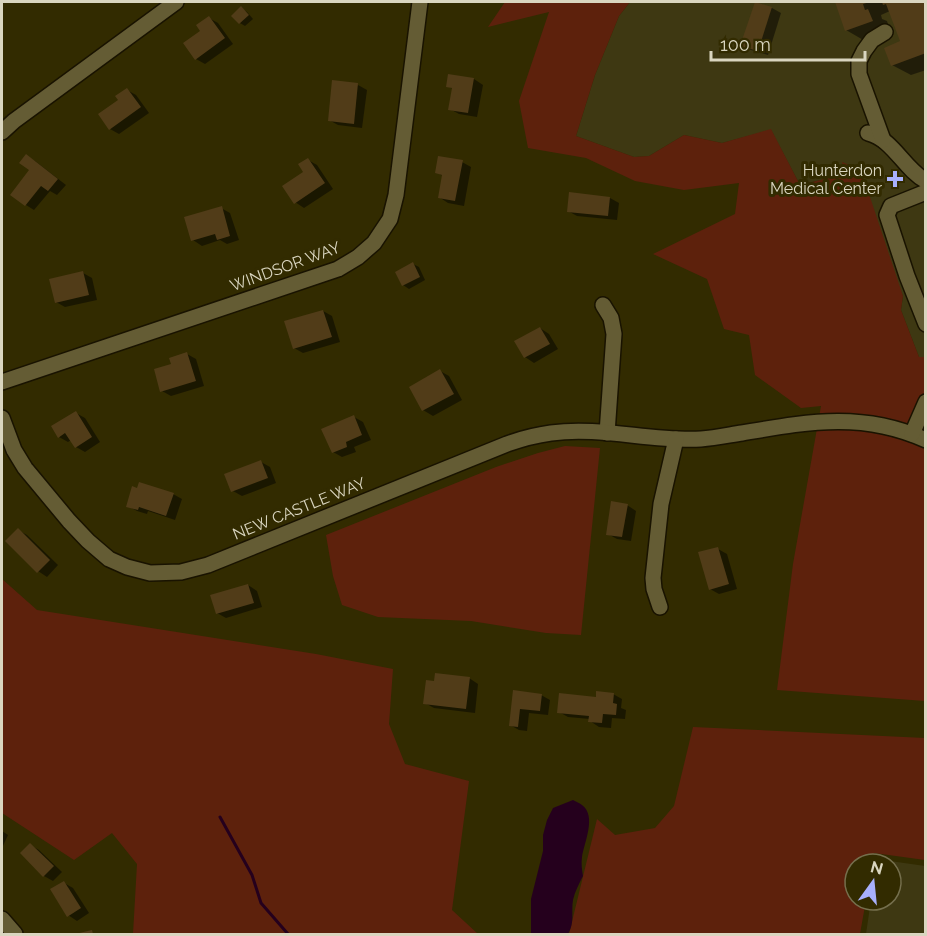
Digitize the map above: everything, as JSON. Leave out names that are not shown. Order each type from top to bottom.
[{"type":"street","points":[[2,132],[176,2]]},
{"type":"street","name":"WINDSOR WAY","points":[[2,382],[338,269],[358,257],[374,243],[390,219],[396,195],[420,2]]},
{"type":"street","points":[[883,140],[859,74],[859,61],[872,40],[885,32]]},
{"type":"street","points":[[868,133],[883,140],[914,173],[926,181]]},
{"type":"street","points":[[926,192],[891,206],[887,215],[926,324]]},
{"type":"street","points":[[603,305],[611,318],[614,334],[607,433]]},
{"type":"street","points":[[919,437],[926,402]]},
{"type":"street","name":"NEW CASTLE WAY","points":[[2,418],[14,450],[25,468],[82,534],[109,559],[150,573],[181,572],[208,565],[526,438],[550,433],[607,433],[702,439],[807,423],[855,421],[885,426],[919,437]]},
{"type":"street","points":[[660,607],[653,578],[662,504],[676,439]]},
{"type":"street","points":[[2,919],[15,934]]},
{"type":"shaded area","points":[[505,2],[630,2],[619,16],[595,75],[576,136],[634,157],[649,156],[684,135],[722,143],[771,129],[800,185],[845,174],[842,162],[861,170],[903,296],[901,310],[919,357],[925,357],[925,701],[777,690],[793,564],[821,406],[801,408],[755,375],[749,335],[724,329],[707,279],[653,254],[735,214],[739,183],[684,190],[635,181],[586,158],[528,148],[519,101],[549,12],[488,27]]},
{"type":"shaded area","name":"Hunterdon Medical Center","points":[[630,2],[925,2],[925,357],[919,357],[901,310],[903,296],[843,162],[845,174],[800,185],[771,130],[722,143],[684,135],[649,156],[634,157],[576,136],[595,75],[619,16]]},
{"type":"shaded area","points":[[565,446],[600,448],[581,635],[546,633],[471,621],[378,617],[342,605],[333,576],[326,535],[496,467]]},
{"type":"shaded area","points":[[2,579],[37,610],[316,654],[393,669],[389,724],[405,764],[469,781],[452,910],[478,934],[133,934],[137,864],[112,833],[74,860],[2,813]]},
{"type":"shaded area","points":[[693,727],[925,738],[925,860],[903,857],[903,852],[843,852],[843,912],[864,912],[860,934],[569,934],[597,819],[615,835],[655,828],[674,806]]},
{"type":"shaded area","points":[[573,800],[586,810],[589,823],[582,857],[583,876],[573,900],[571,926],[568,934],[531,934],[531,899],[543,851],[543,835],[547,820],[553,808]]},
{"type":"shaded area","points":[[903,863],[925,866],[925,934],[866,934],[869,912],[903,912]]},
{"type":"building","points":[[755,2],[772,7],[758,51],[740,46]]},
{"type":"building","points":[[835,2],[870,2],[863,4],[873,21],[845,31]]},
{"type":"building","points":[[882,2],[926,2],[926,53],[891,66],[884,48],[900,41],[886,4],[883,5]]},
{"type":"building","points":[[241,6],[249,15],[239,24],[231,16]]},
{"type":"building","points":[[209,16],[225,38],[195,60],[183,43],[200,31],[196,25]]},
{"type":"building","points":[[448,74],[474,78],[468,113],[448,110],[452,88],[446,87]]},
{"type":"building","points":[[332,80],[358,83],[354,124],[328,121]]},
{"type":"building","points":[[127,88],[141,107],[109,130],[98,114],[118,100],[115,96]]},
{"type":"building","points":[[26,154],[58,179],[48,191],[41,186],[25,206],[10,195],[29,170],[19,163]]},
{"type":"building","points":[[438,156],[463,160],[455,201],[438,198],[442,175],[435,173]]},
{"type":"building","points":[[308,158],[325,183],[294,204],[282,186],[303,172],[298,164]]},
{"type":"building","points":[[569,192],[610,197],[608,216],[567,212]]},
{"type":"building","points":[[222,206],[230,236],[217,240],[215,234],[191,241],[184,217]]},
{"type":"building","points":[[413,262],[420,277],[402,286],[395,272]]},
{"type":"building","points":[[83,271],[89,295],[55,303],[49,279]]},
{"type":"building","points":[[323,310],[332,337],[293,349],[284,321]]},
{"type":"building","points":[[540,327],[550,344],[524,358],[514,341]]},
{"type":"building","points":[[187,352],[196,381],[160,392],[154,369],[171,364],[169,358]]},
{"type":"building","points":[[440,369],[454,394],[422,411],[409,387]]},
{"type":"building","points":[[76,411],[92,437],[75,448],[65,433],[58,438],[51,426]]},
{"type":"building","points":[[354,415],[362,435],[346,442],[347,447],[332,453],[321,429]]},
{"type":"building","points":[[261,460],[268,478],[231,492],[224,474]]},
{"type":"building","points":[[139,482],[174,493],[166,516],[139,507],[138,510],[126,507],[132,486],[137,488]]},
{"type":"building","points":[[611,501],[628,504],[622,537],[606,535]]},
{"type":"building","points":[[18,528],[50,560],[37,573],[5,541]]},
{"type":"building","points":[[718,547],[729,584],[709,590],[698,552]]},
{"type":"building","points":[[248,584],[254,603],[216,614],[210,595]]},
{"type":"building","points":[[435,673],[470,677],[466,709],[423,704],[426,680],[434,681]]},
{"type":"building","points":[[513,690],[542,694],[540,711],[520,709],[518,727],[509,726]]},
{"type":"building","points":[[596,691],[614,693],[613,703],[617,704],[616,715],[603,714],[602,723],[588,722],[589,716],[557,713],[559,693],[596,697]]},
{"type":"building","points":[[30,843],[54,866],[43,877],[20,853]]},
{"type":"building","points":[[64,881],[81,908],[67,917],[50,889]]},
{"type":"building","points":[[92,930],[93,934],[75,934]]},
{"type":"waterway","points":[[220,817],[252,875],[261,903],[288,934]]},
{"type":"place","name":"Hunterdon Medical Center","points":[[895,179]]}]
